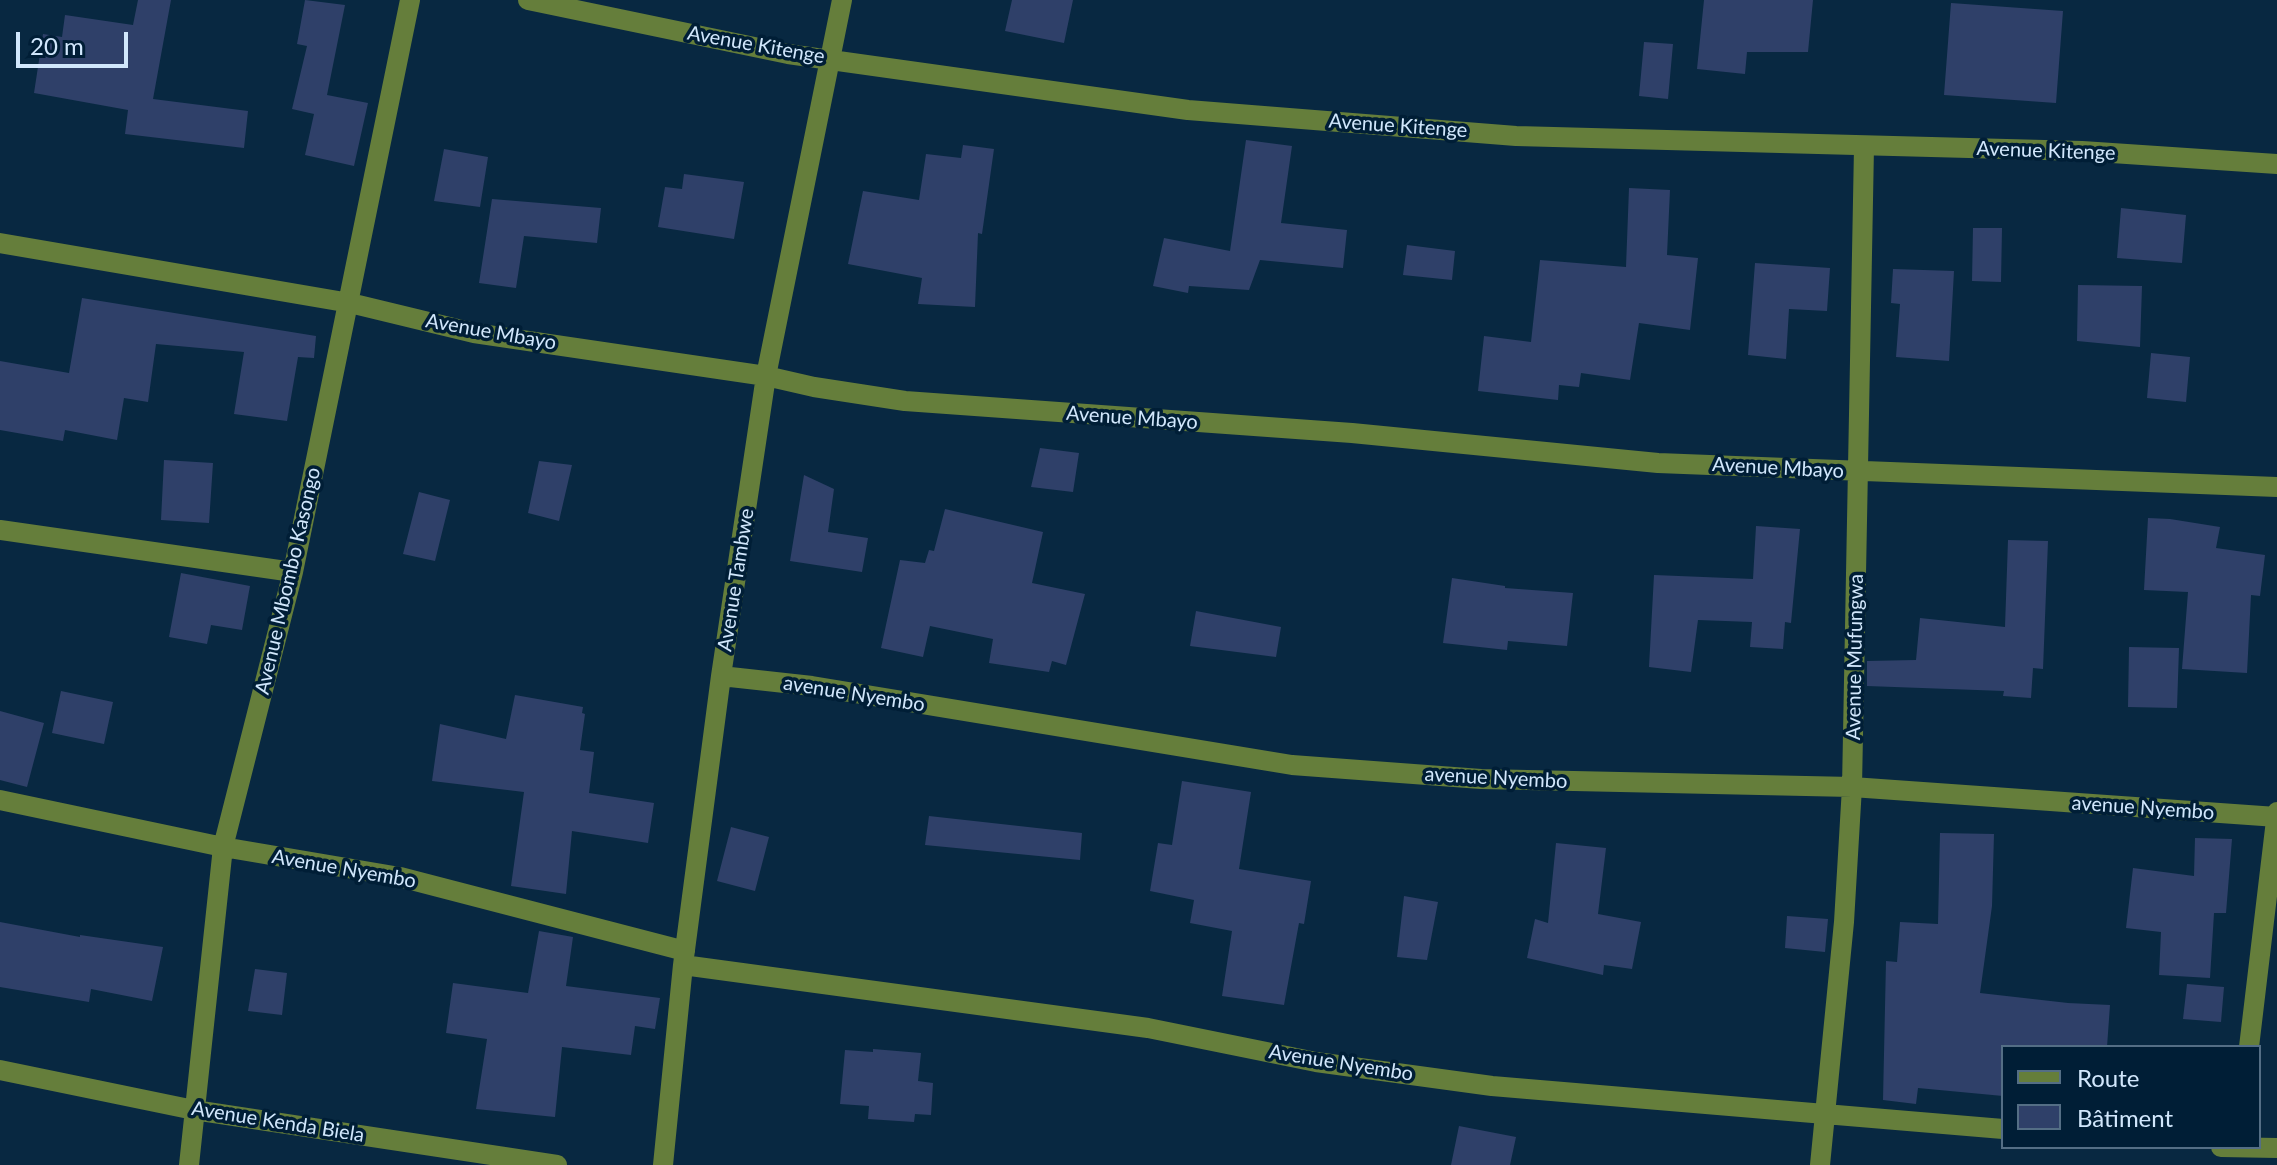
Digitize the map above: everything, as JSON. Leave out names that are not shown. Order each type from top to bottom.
[{"type":"street","name":"Avenue Mbombo Kasongo","points":[[189,1165],[223,847],[293,572],[410,0]]},
{"type":"street","name":"Avenue Kitenge","points":[[528,0],[788,54],[1204,111],[1516,136],[2082,151],[2277,164]]},
{"type":"street","name":"Avenue Tambwe","points":[[663,1165],[684,958],[721,676],[766,376],[842,0]]},
{"type":"street","name":"Avenue Mufungwa","points":[[1820,1165],[1844,922],[1852,787],[1864,147]]},
{"type":"street","name":"Avenue Mbayo","points":[[0,243],[350,303],[474,333],[766,376],[905,401],[1352,433],[1658,463],[2277,487]]},
{"type":"street","points":[[0,530],[293,572]]},
{"type":"street","name":"avenue Nyembo","points":[[721,676],[827,688],[1292,765],[1481,779],[1852,787],[2277,815]]},
{"type":"street","name":"Avenue Nyembo","points":[[0,800],[223,847],[400,877],[684,958],[1148,1028],[1316,1062],[1492,1086],[2001,1129]]},
{"type":"street","points":[[2249,1045],[2277,815]]},
{"type":"street","name":"Avenue Kenda Biela","points":[[0,1070],[194,1110],[557,1165]]},
{"type":"street","points":[[2232,1152],[2277,1148]]},
{"type":"building","points":[[138,0],[171,0],[153,99],[248,111],[244,148],[125,134],[128,110],[34,93],[43,34],[62,37],[65,15],[133,25]]},
{"type":"building","points":[[305,0],[345,5],[327,95],[368,103],[354,166],[305,155],[314,114],[292,109],[307,46],[297,44]]},
{"type":"building","points":[[1012,0],[1073,0],[1064,43],[1005,31]]},
{"type":"building","points":[[1704,0],[1813,0],[1808,52],[1747,52],[1745,74],[1697,69]]},
{"type":"building","points":[[1951,3],[2063,11],[2056,103],[1944,95]]},
{"type":"building","points":[[1644,42],[1673,44],[1668,99],[1639,96]]},
{"type":"building","points":[[1246,140],[1292,146],[1281,223],[1347,230],[1343,268],[1260,260],[1249,290],[1189,286],[1188,293],[1153,286],[1164,238],[1230,251]]},
{"type":"building","points":[[963,145],[994,149],[982,234],[978,233],[975,307],[918,304],[922,278],[848,264],[863,191],[919,200],[926,154],[961,158]]},
{"type":"building","points":[[444,149],[488,157],[480,207],[434,201]]},
{"type":"building","points":[[684,174],[744,182],[734,239],[658,227],[665,187],[682,189]]},
{"type":"building","points":[[1629,188],[1670,190],[1667,255],[1698,258],[1690,330],[1639,323],[1630,380],[1581,373],[1579,387],[1559,385],[1558,400],[1478,391],[1484,336],[1531,342],[1540,260],[1626,267]]},
{"type":"building","points":[[492,199],[601,208],[597,243],[524,236],[516,288],[479,283]]},
{"type":"building","points":[[2121,208],[2186,215],[2182,263],[2117,258]]},
{"type":"building","points":[[1973,228],[2002,228],[2001,282],[1972,281]]},
{"type":"building","points":[[1407,245],[1455,251],[1452,280],[1403,275]]},
{"type":"building","points":[[1755,263],[1830,268],[1827,311],[1789,309],[1786,359],[1748,355]]},
{"type":"building","points":[[1893,269],[1954,271],[1949,361],[1896,357],[1900,304],[1891,303]]},
{"type":"building","points":[[2078,285],[2142,286],[2140,347],[2077,341]]},
{"type":"building","points":[[82,298],[316,336],[314,358],[298,357],[287,421],[234,414],[244,352],[156,344],[148,402],[124,398],[117,440],[65,430],[63,441],[0,430],[0,361],[69,373]]},
{"type":"building","points":[[2151,353],[2190,357],[2186,402],[2147,398]]},
{"type":"building","points":[[1040,448],[1079,453],[1073,492],[1031,487]]},
{"type":"building","points":[[164,460],[213,463],[209,523],[161,520]]},
{"type":"building","points":[[539,461],[572,465],[559,521],[528,513]]},
{"type":"building","points":[[804,475],[834,489],[828,532],[868,538],[862,572],[790,561]]},
{"type":"building","points":[[419,492],[450,500],[435,561],[403,554]]},
{"type":"building","points":[[945,509],[1043,532],[1032,583],[1085,594],[1066,665],[1052,661],[1049,672],[989,663],[993,639],[930,626],[923,657],[881,648],[900,560],[925,563],[929,550],[934,551]]},
{"type":"building","points":[[2148,518],[2220,527],[2216,548],[2265,555],[2260,596],[2251,595],[2247,673],[2182,669],[2188,592],[2144,590]]},
{"type":"building","points":[[1756,526],[1800,529],[1791,623],[1785,622],[1783,649],[1750,647],[1752,622],[1698,620],[1691,672],[1649,667],[1654,575],[1753,579]]},
{"type":"building","points":[[2008,540],[2048,541],[2043,669],[2033,668],[2031,698],[2003,696],[2004,691],[1867,686],[1867,661],[1916,660],[1920,618],[2005,627]]},
{"type":"building","points":[[181,573],[250,586],[242,630],[211,625],[207,644],[169,637]]},
{"type":"building","points":[[1452,578],[1505,588],[1573,593],[1567,646],[1508,641],[1507,650],[1443,643]]},
{"type":"building","points":[[1196,611],[1281,627],[1276,657],[1190,646]]},
{"type":"building","points":[[2129,647],[2179,648],[2177,708],[2128,707]]},
{"type":"building","points":[[61,691],[113,702],[104,744],[52,733]]},
{"type":"building","points":[[515,695],[583,707],[582,713],[585,714],[580,750],[594,752],[589,793],[654,803],[648,843],[572,831],[566,894],[511,886],[524,792],[432,781],[440,724],[506,739]]},
{"type":"building","points":[[0,711],[44,723],[27,787],[0,780]]},
{"type":"building","points":[[1182,781],[1251,792],[1239,869],[1311,881],[1304,924],[1299,923],[1284,1005],[1222,996],[1232,931],[1190,923],[1194,900],[1150,891],[1158,843],[1172,845]]},
{"type":"building","points":[[929,816],[1082,833],[1080,860],[925,845]]},
{"type":"building","points":[[731,827],[769,837],[755,891],[717,881]]},
{"type":"building","points":[[1940,833],[1994,834],[1992,906],[1980,993],[2110,1005],[2107,1045],[2001,1045],[2001,1096],[1918,1088],[1916,1104],[1883,1100],[1886,961],[1897,962],[1900,922],[1938,924]]},
{"type":"building","points":[[2195,838],[2232,839],[2226,913],[2214,913],[2210,978],[2159,975],[2161,932],[2126,928],[2133,868],[2194,876]]},
{"type":"building","points":[[1556,843],[1606,848],[1598,914],[1641,922],[1632,969],[1604,965],[1603,975],[1527,958],[1535,919],[1548,923]]},
{"type":"building","points":[[1404,896],[1438,902],[1427,960],[1397,957]]},
{"type":"building","points":[[1787,916],[1828,919],[1825,952],[1785,948]]},
{"type":"building","points":[[0,922],[80,937],[163,947],[152,1001],[91,989],[89,1002],[0,987]]},
{"type":"building","points":[[539,931],[573,937],[566,986],[660,998],[655,1029],[635,1026],[631,1055],[562,1047],[555,1117],[476,1109],[487,1039],[446,1033],[453,983],[528,993]]},
{"type":"building","points":[[255,969],[287,973],[282,1015],[248,1011]]},
{"type":"building","points":[[2187,984],[2224,987],[2221,1022],[2183,1019]]},
{"type":"building","points":[[873,1049],[921,1053],[918,1081],[933,1083],[931,1115],[915,1114],[914,1122],[868,1119],[869,1106],[840,1104],[845,1050],[873,1052]]},
{"type":"building","points":[[1459,1126],[1516,1137],[1510,1165],[1451,1165]]}]
